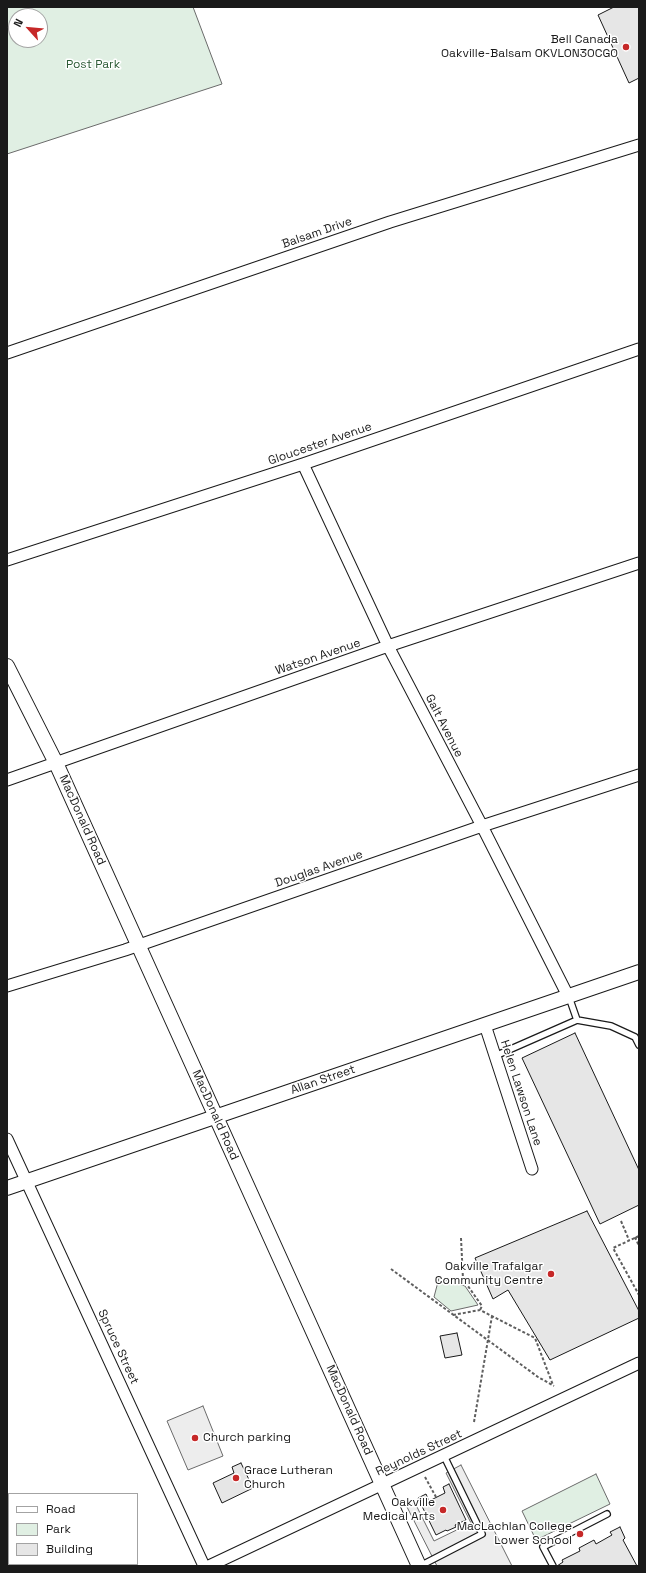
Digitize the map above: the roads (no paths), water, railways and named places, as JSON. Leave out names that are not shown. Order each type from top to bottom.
[{"type":"street","name":"Balsam Drive","points":[[7,353],[390,222],[639,145]]},
{"type":"street","name":"Gloucester Avenue","points":[[7,560],[303,464],[639,349]]},
{"type":"street","name":"Galt Avenue","points":[[303,464],[388,646],[482,826],[568,996]]},
{"type":"street","name":"Watson Avenue","points":[[7,780],[388,646],[639,563]]},
{"type":"street","name":"MacDonald Road","points":[[7,666],[56,763],[419,1566]]},
{"type":"street","name":"Douglas Avenue","points":[[7,986],[138,946],[482,826],[639,775]]},
{"type":"street","name":"Allan Street","points":[[7,1188],[639,972]]},
{"type":"street","name":"Helen Lawson Lane","points":[[485,1025],[532,1169]]},
{"type":"street","name":"Spruce Street","points":[[7,1139],[204,1566]]},
{"type":"street","name":"Reynolds Street","points":[[209,1566],[639,1363]]},
{"type":"lane","points":[[568,996],[577,1020]]},
{"type":"lane","points":[[495,1056],[577,1020],[611,1026],[635,1037],[639,1045]]},
{"type":"lane","points":[[419,1566],[482,1534],[444,1456]]},
{"type":"lane","points":[[553,1566],[543,1547],[606,1514]]},
{"type":"place","name":"Bell Canada Oakville-Balsam OKVLON30CG0","points":[[626,47]]},
{"type":"place","name":"Oakville Trafalgar Community Centre","points":[[551,1274]]},
{"type":"place","name":"Church parking","points":[[195,1438]]},
{"type":"place","name":"Grace Lutheran Church","points":[[236,1478]]},
{"type":"place","name":"Oakville Medical Arts","points":[[443,1510]]},
{"type":"place","name":"MacLachlan College Lower School","points":[[580,1534]]},
{"type":"park label","name":"Post Park","points":[[93,65]]}]
